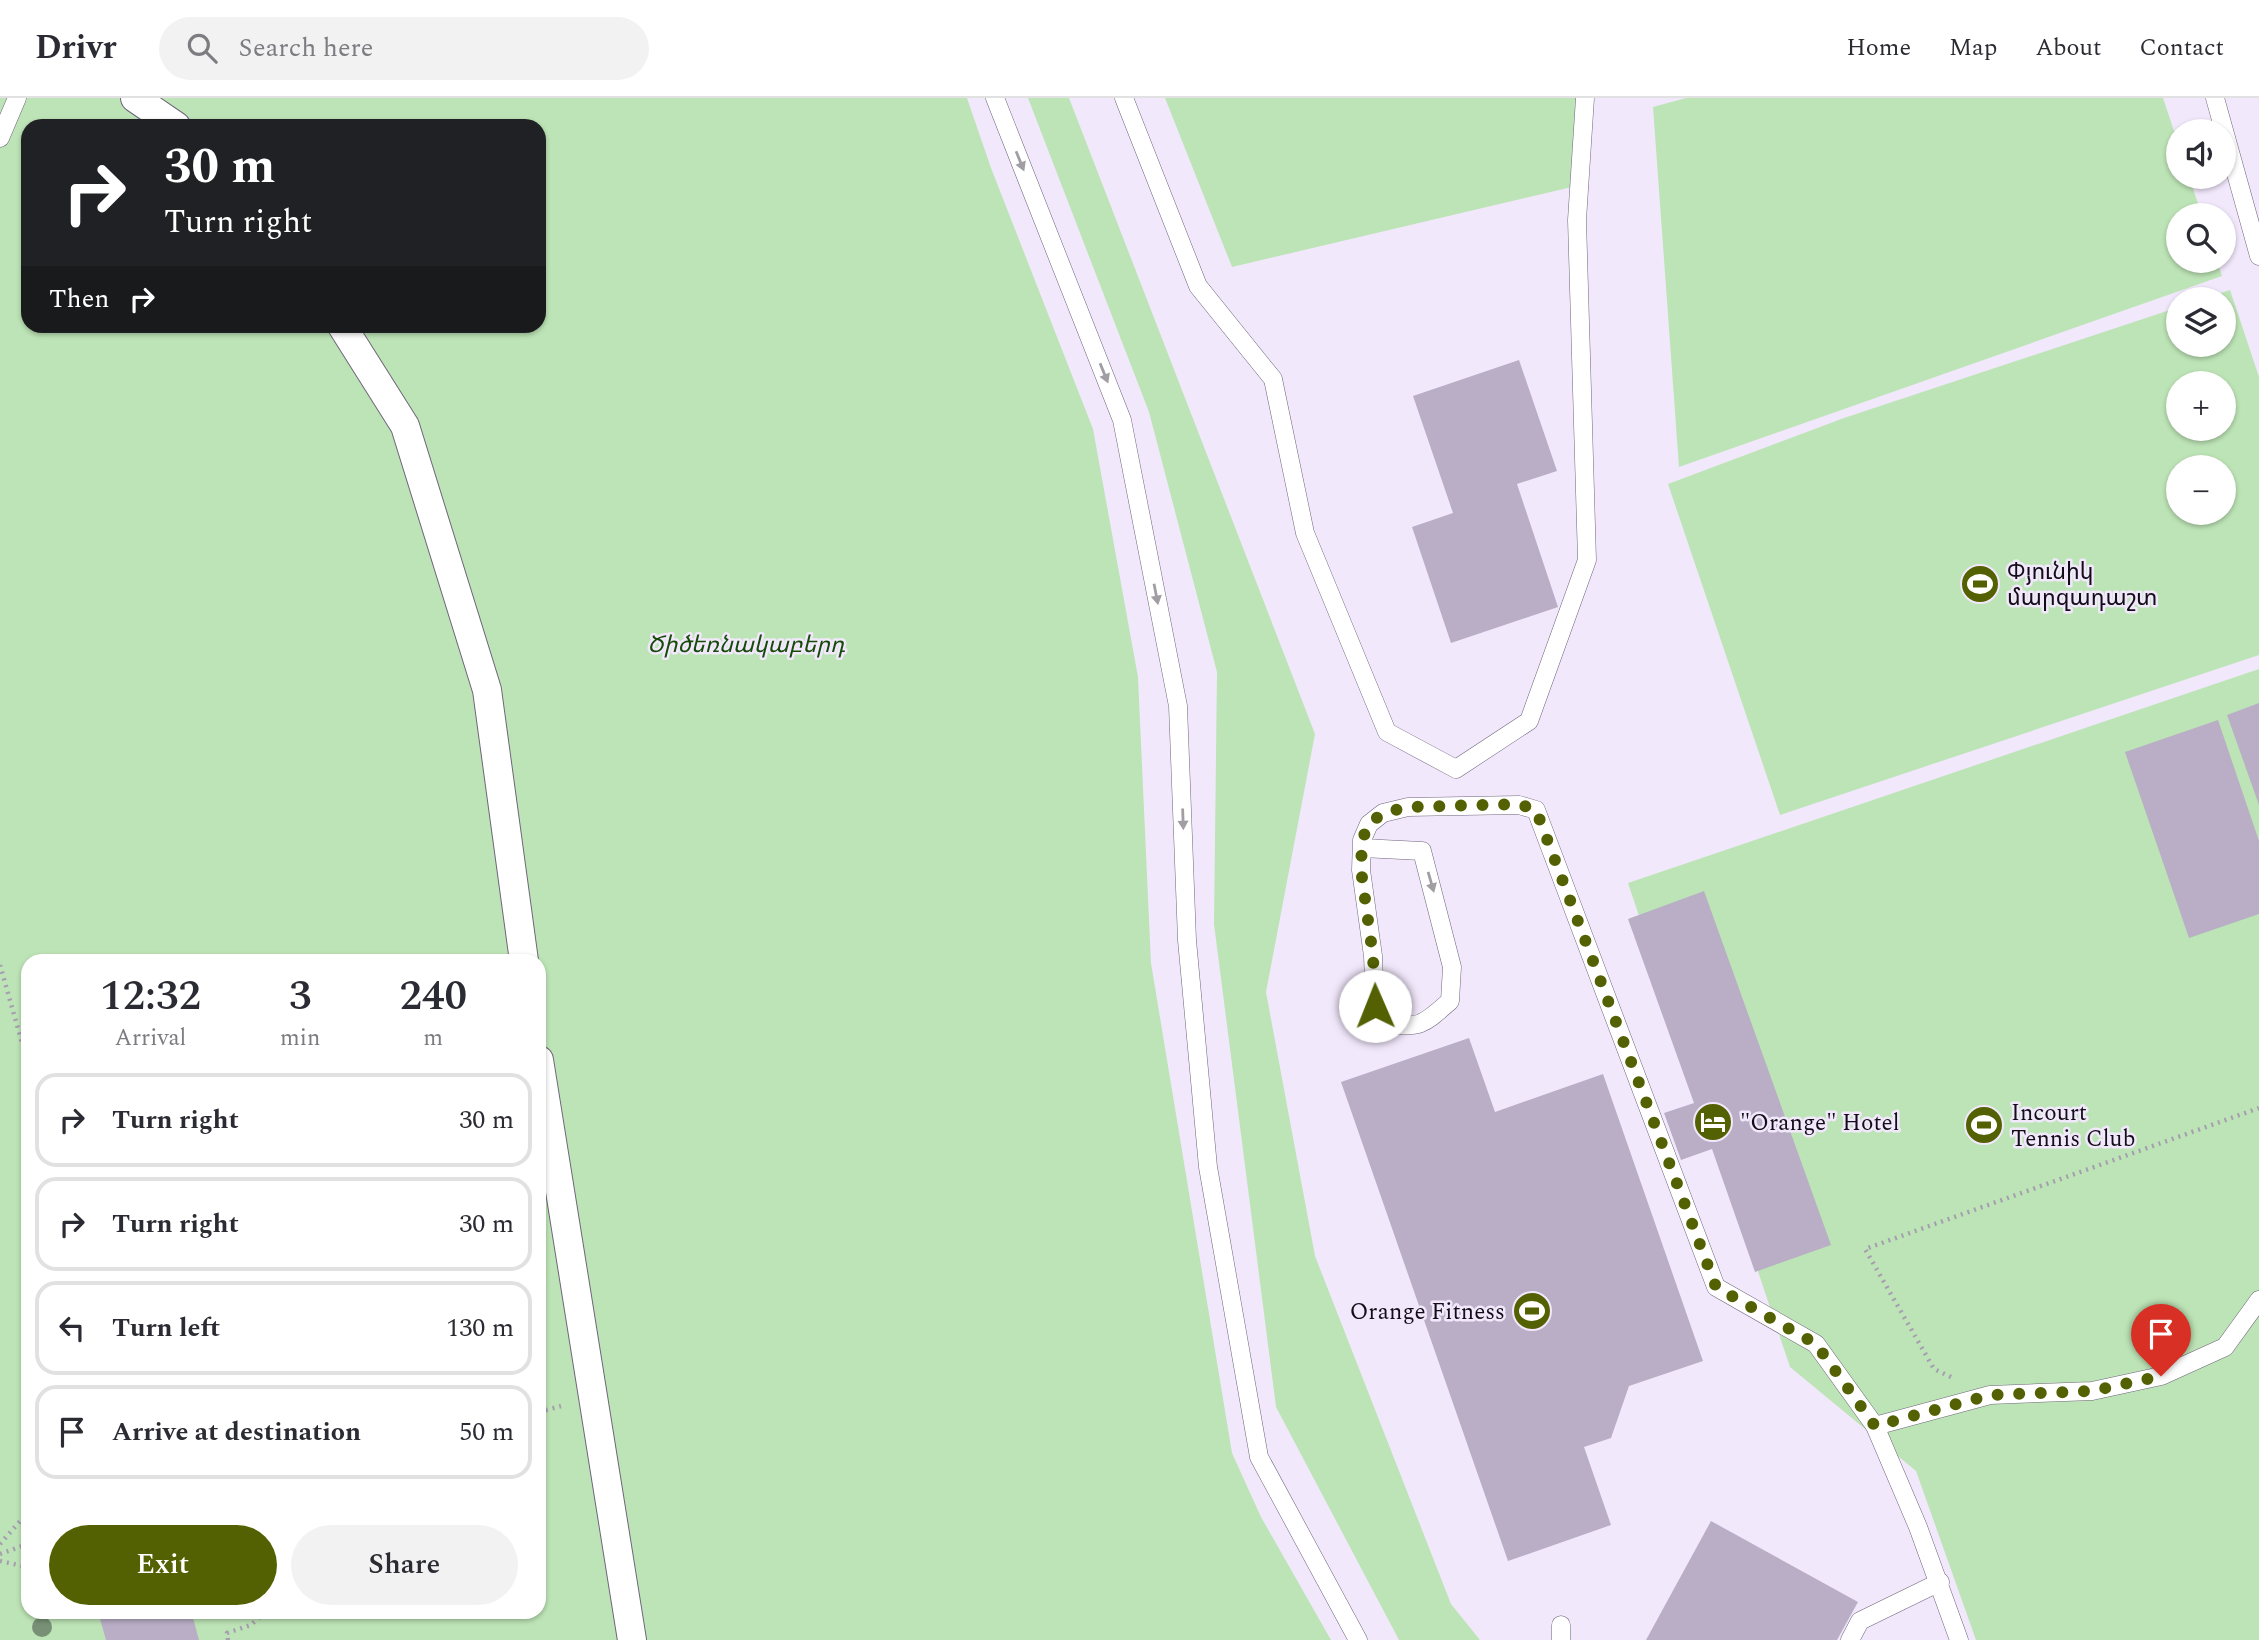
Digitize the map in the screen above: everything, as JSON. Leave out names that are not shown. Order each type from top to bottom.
[{"type":"street","points":[[135,98],[166,119]]},
{"type":"street","points":[[346,333],[405,426],[487,690],[523,954]]},
{"type":"street","points":[[546,1104],[632,1640]]},
{"type":"lane","points":[[0,138],[17,98]]},
{"type":"lane","points":[[995,98],[1122,420],[1175,693],[1187,940],[1208,1167],[1259,1457],[1358,1640]]},
{"type":"lane","points":[[1124,98],[1198,286],[1273,379],[1305,533],[1387,732],[1456,769],[1529,721],[1587,560],[1577,220],[1585,98]]},
{"type":"lane","points":[[2215,98],[2259,256]]},
{"type":"lane","points":[[1362,848],[1422,851],[1452,967],[1450,1001],[1424,1024],[1411,1027],[1387,1024],[1375,1006],[1373,956],[1361,870],[1362,848],[1369,824],[1383,813],[1408,807],[1519,804],[1536,810],[1716,1287],[1816,1344],[1875,1426],[1940,1582],[1959,1640]]},
{"type":"lane","points":[[1875,1426],[1990,1395],[2092,1391],[2161,1376],[2225,1347],[2259,1300]]},
{"type":"lane","points":[[1850,1640],[1860,1621],[1940,1582]]},
{"type":"path","points":[[0,965],[21,1039]]},
{"type":"path","points":[[1934,1369],[1866,1249],[2259,1108]]},
{"type":"path","points":[[0,1544],[21,1520]]},
{"type":"path","points":[[0,1554],[21,1546]]},
{"type":"path","points":[[0,1561],[21,1566]]},
{"type":"path","points":[[228,1640],[227,1633],[251,1625],[257,1619]]},
{"type":"green space","name":"Ծիծեռնակաբերդ","points":[[0,98],[967,98],[991,168],[1093,429],[1138,677],[1151,963],[1232,1453],[1261,1517],[1331,1640],[0,1640]]},
{"type":"green space","points":[[1028,98],[1069,98],[1315,734],[1266,992],[1315,1256],[1451,1604],[1480,1640],[1399,1640],[1276,1407],[1214,924],[1217,672],[1149,412]]},
{"type":"green space","points":[[1165,98],[1576,98],[1572,187],[1232,267]]},
{"type":"green space","points":[[1686,98],[2163,98],[2170,119],[2166,119],[2166,189],[2193,189],[2198,203],[2166,203],[2166,273],[2221,273],[2222,276],[2191,287],[2166,287],[2166,296],[1679,467],[1653,107]]},
{"type":"green space","name":"Փյունիկ մարզադաշտ","points":[[2236,308],[2259,377],[2259,655],[1780,815],[1668,484],[1844,418],[2166,311],[2166,357],[2236,357]]},
{"type":"green space","name":"Incourt Tennis Club","points":[[2259,669],[2259,1640],[1976,1640],[1916,1471],[1790,1367],[1628,883]]},
{"type":"building","points":[[1519,360],[1557,471],[1517,484],[1558,607],[1451,643],[1412,527],[1453,513],[1413,396]]},
{"type":"building","points":[[2259,703],[2259,805],[2227,715]]},
{"type":"building","points":[[2218,720],[2259,841],[2259,914],[2189,938],[2125,752]]},
{"type":"building","points":[[1704,891],[1831,1245],[1755,1272],[1712,1149],[1681,1160],[1664,1113],[1694,1103],[1628,919]]},
{"type":"building","points":[[1469,1038],[1495,1112],[1603,1074],[1703,1361],[1629,1386],[1611,1438],[1584,1447],[1611,1525],[1508,1561],[1341,1082]]},
{"type":"building","points":[[1711,1521],[1858,1602],[1837,1640],[1646,1640]]},
{"type":"building","points":[[100,1619],[193,1619],[199,1640],[106,1640]]},
{"type":"place","name":"Փյունիկ մարզադաշտ","points":[[1980,584]]},
{"type":"place","name":"\"Orange\" Hotel","points":[[1713,1122]]},
{"type":"place","name":"Incourt Tennis Club","points":[[1984,1125]]},
{"type":"place","name":"Orange Fitness","points":[[1532,1311]]},
{"type":"route","points":[[1375,1006],[1373,956],[1361,870],[1362,840],[1369,824],[1383,813],[1408,807],[1519,804],[1536,810],[1716,1287],[1816,1344],[1875,1426],[1990,1395],[2092,1391],[2161,1376]]}]
